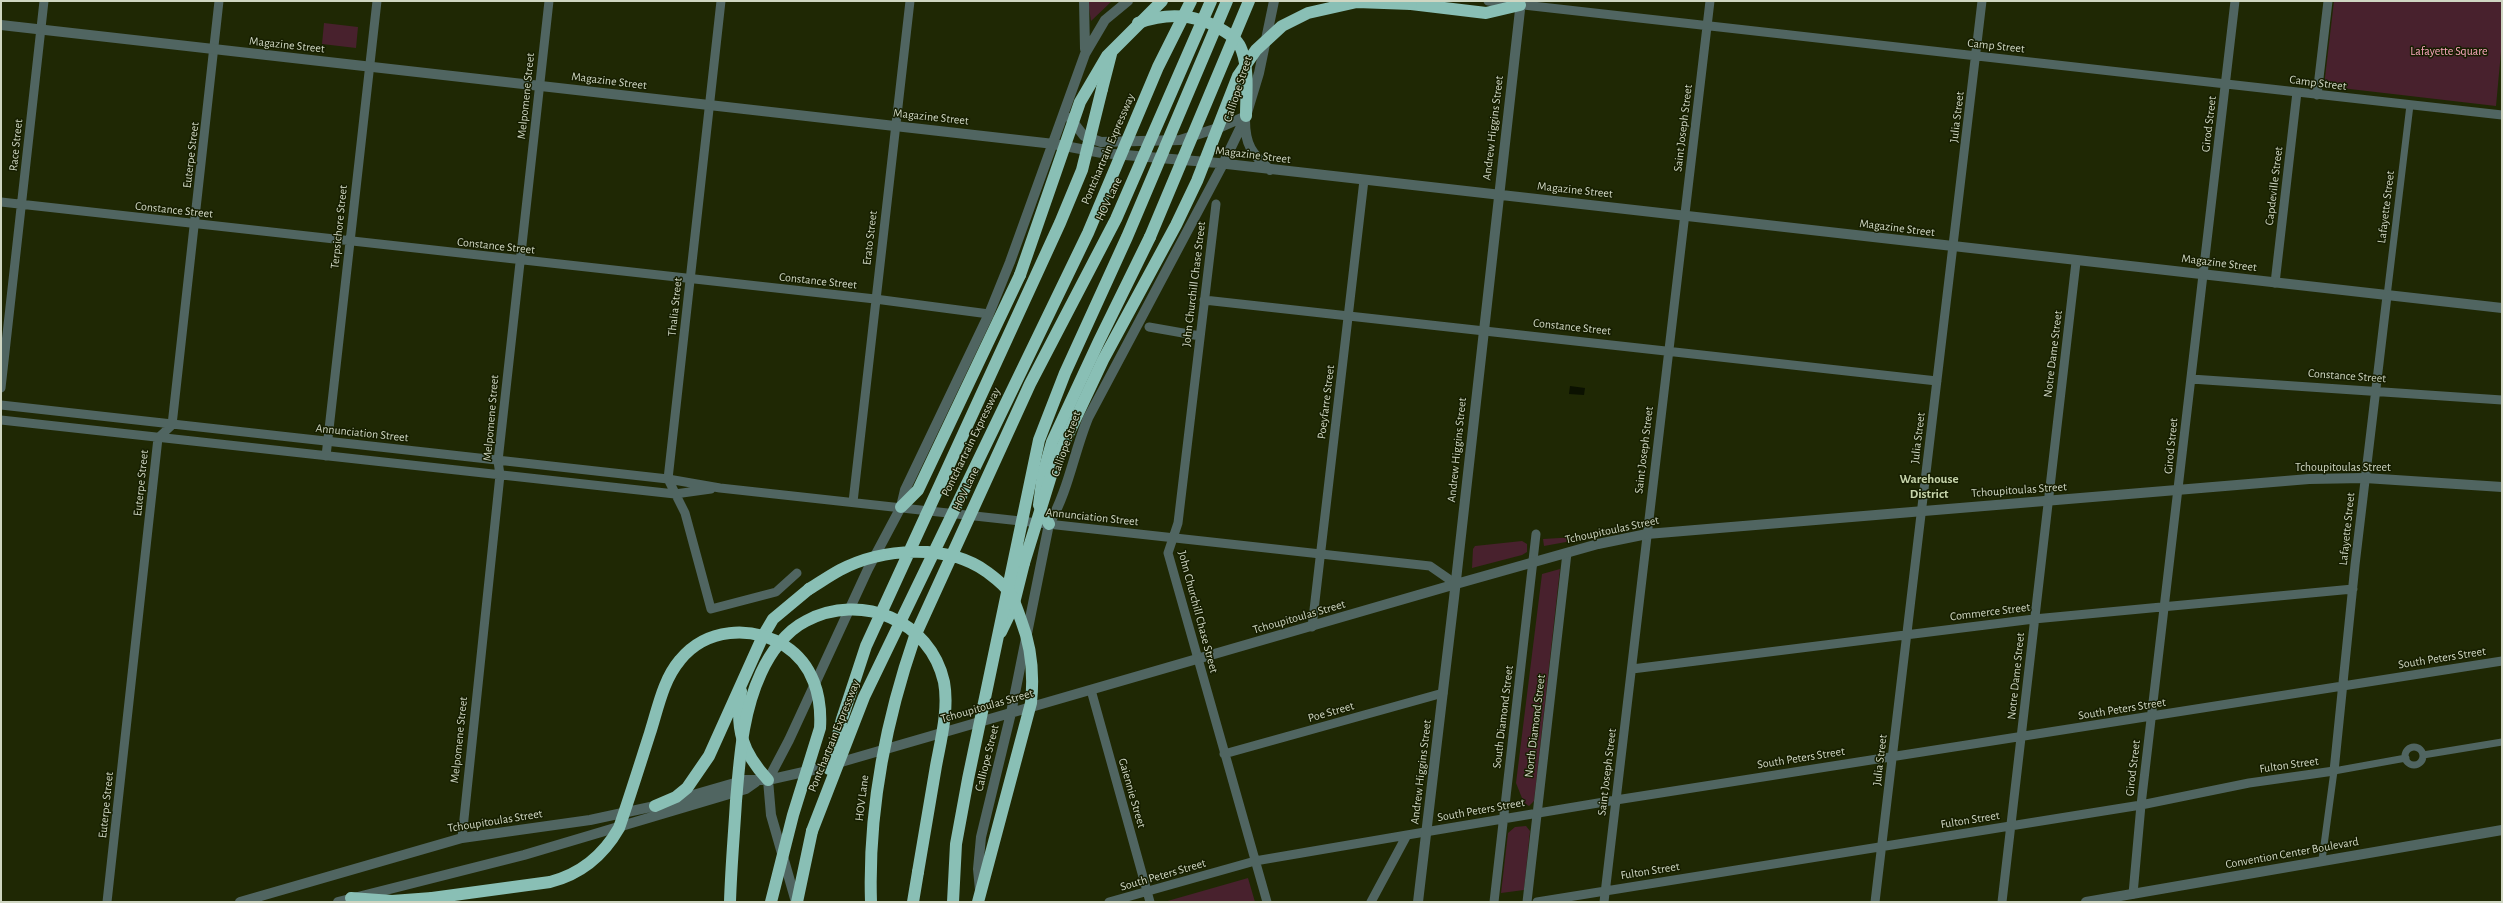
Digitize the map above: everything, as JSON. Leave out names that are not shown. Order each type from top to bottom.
[{"type":"highway","points":[[901,507],[918,490],[1020,276],[1080,102],[1107,56],[1162,1]]},
{"type":"highway","name":"Pontchartrain Expressway","points":[[797,902],[812,831],[864,697],[1088,233],[1158,67],[1191,1]]},
{"type":"highway","name":"HOV Lane","points":[[871,902],[871,846],[880,761],[898,690],[915,636],[1030,384],[1116,219],[1211,1]]},
{"type":"highway","points":[[953,902],[956,844],[998,638],[1019,525],[1038,440],[1066,373],[1128,237],[1227,1]]},
{"type":"highway","points":[[1049,524],[1039,505],[1043,474],[1052,442],[1098,341],[1150,238],[1249,1]]},
{"type":"highway","points":[[998,638],[1013,607],[1028,546],[1054,466],[1103,360],[1176,225],[1243,70],[1256,50],[1282,26],[1308,13],[1357,2],[1411,4],[1486,13],[1520,3]]},
{"type":"highway","points":[[812,831],[842,719],[866,646],[1060,223],[1082,170],[1106,67],[1116,39],[1127,27],[1166,15],[1190,16],[1215,25],[1235,38],[1242,50],[1246,78],[1246,116]]},
{"type":"highway","points":[[655,806],[676,797],[695,776],[709,756],[743,678],[763,636],[773,619],[809,589],[841,569],[897,554],[926,550],[959,558],[978,566],[997,579],[1011,594],[1024,629],[1034,679],[1031,703],[978,902]]},
{"type":"highway","points":[[730,902],[741,743],[745,720],[761,673],[783,639],[806,621],[841,609],[862,609],[894,618],[908,626],[929,650],[944,681],[946,699],[940,744],[913,902]]},
{"type":"highway","points":[[351,898],[392,902],[550,882],[564,878],[588,865],[611,842],[619,828],[665,685],[680,660],[688,651],[715,636],[743,632],[772,638],[799,657],[815,683],[820,706],[820,728],[792,815],[771,902]]},
{"type":"highway","points":[[743,678],[739,706],[740,734],[752,763],[762,781]]},
{"type":"street","name":"Race Street","points":[[1,388],[44,1]]},
{"type":"street","name":"Euterpe Street","points":[[107,902],[158,438],[172,425],[220,1]]},
{"type":"street","name":"Terpsichore Street","points":[[326,456],[377,1]]},
{"type":"street","name":"Melpomene Street","points":[[462,838],[500,475],[498,461],[549,1]]},
{"type":"street","name":"Thalia Street","points":[[668,479],[721,1]]},
{"type":"street","name":"Erato Street","points":[[853,502],[910,1]]},
{"type":"street","points":[[1084,1],[1087,36],[1085,54]]},
{"type":"street","points":[[797,902],[762,781],[789,740],[868,569],[901,507],[904,490],[989,314],[1054,144],[1085,54],[1106,20],[1128,1]]},
{"type":"street","name":"Calliope Street","points":[[981,902],[978,869],[981,837],[1011,713],[1049,524],[1059,508],[1076,446],[1088,418],[1223,164],[1246,116],[1259,73],[1274,1]]},
{"type":"street","name":"Camp Street","points":[[1488,1],[1520,3],[1707,27],[2502,115]]},
{"type":"street","name":"Saint Joseph Street","points":[[1604,902],[1710,1]]},
{"type":"street","name":"Julia Street","points":[[1875,902],[1982,1]]},
{"type":"street","name":"Girod Street","points":[[2133,894],[2140,805],[2152,717],[2235,1]]},
{"type":"street","points":[[2317,95],[2328,1]]},
{"type":"street","name":"Andrew Higgins Street","points":[[1418,902],[1456,584],[1520,3]]},
{"type":"street","name":"Magazine Street","points":[[1,25],[1054,144],[1102,153],[1223,164],[2076,262],[2204,274],[2502,308]]},
{"type":"street","name":"Capdeville Street","points":[[2275,283],[2297,92]]},
{"type":"street","points":[[1068,102],[1068,115],[1076,128],[1084,136],[1101,142],[1180,140],[1221,127],[1246,116],[1245,135],[1253,155],[1270,170]]},
{"type":"street","name":"Lafayette Street","points":[[2322,860],[2334,771],[2365,478],[2377,390],[2410,105]]},
{"type":"street","name":"Poeyfarre Street","points":[[1312,627],[1364,180]]},
{"type":"street","name":"Constance Street","points":[[1,202],[690,280],[875,299],[989,314]]},
{"type":"street","name":"John Churchill Chase Street","points":[[1216,204],[1178,523],[1172,537],[1168,553],[1267,902]]},
{"type":"street","name":"Notre Dame Street","points":[[2002,902],[2076,262]]},
{"type":"street","name":"Constance Street","points":[[1204,300],[1937,380]]},
{"type":"street","points":[[1149,328],[1200,336]]},
{"type":"street","name":"Constance Street","points":[[2191,379],[2377,390],[2502,400]]},
{"type":"street","name":"Annunciation Street","points":[[1,405],[668,479],[720,488],[1430,566],[1456,584]]},
{"type":"street","name":"Annunciation Street","points":[[1,420],[675,494],[720,488]]},
{"type":"street","name":"Tchoupitoulas Street","points":[[338,902],[531,853],[746,789],[762,781],[816,769],[1567,553],[1647,534],[2049,502],[2258,482],[2365,478],[2502,487]]},
{"type":"street","points":[[668,479],[685,513],[711,609],[776,592],[797,573]]},
{"type":"street","name":"South Diamond Street","points":[[1494,902],[1536,534]]},
{"type":"street","name":"North Diamond Street","points":[[1527,902],[1567,553]]},
{"type":"street","name":"Commerce Street","points":[[1632,669],[2034,619],[2165,605],[2353,588]]},
{"type":"street","name":"South Peters Street","points":[[1109,902],[1255,861],[1427,831],[1892,756],[2152,717],[2343,685],[2502,661]]},
{"type":"street","name":"Gaiennie Street","points":[[1090,690],[1150,902]]},
{"type":"street","name":"Poe Street","points":[[1224,754],[1443,693]]},
{"type":"street","name":"Fulton Street","points":[[2423,755],[2502,742]]},
{"type":"street","name":"Fulton Street","points":[[2412,747],[2419,748],[2423,755],[2421,761],[2415,764],[2409,762],[2406,758],[2407,751],[2412,747]]},
{"type":"street","name":"Fulton Street","points":[[1537,902],[2140,805],[2249,783],[2334,771],[2406,758]]},
{"type":"street","name":"Tchoupitoulas Street","points":[[245,901],[272,897],[462,838],[590,820],[655,806],[745,780],[762,781]]},
{"type":"street","name":"Convention Center Boulevard","points":[[2086,902],[2502,830]]},
{"type":"street","points":[[1371,902],[1407,835]]},
{"type":"green space","points":[[1088,1],[1112,1],[1091,21]]},
{"type":"green space","name":"Lafayette Square","points":[[2334,1],[2502,1],[2502,41],[2496,106],[2324,86]]},
{"type":"green space","points":[[324,23],[358,27],[356,48],[322,44]]},
{"type":"green space","points":[[1577,537],[1577,540],[1544,546],[1543,539]]},
{"type":"green space","points":[[1522,541],[1527,544],[1527,552],[1522,555],[1472,568],[1473,549],[1475,546]]},
{"type":"green space","points":[[1560,569],[1534,801],[1529,806],[1524,803],[1516,783],[1542,574]]},
{"type":"green space","points":[[1526,826],[1530,831],[1524,890],[1501,893],[1508,833],[1515,827]]},
{"type":"green space","points":[[1248,878],[1255,902],[1164,902]]},
{"type":"shaded area","points":[[1570,386],[1585,388],[1584,395],[1569,394]]},
{"type":"district","name":"Warehouse District","points":[[1929,486]]}]
